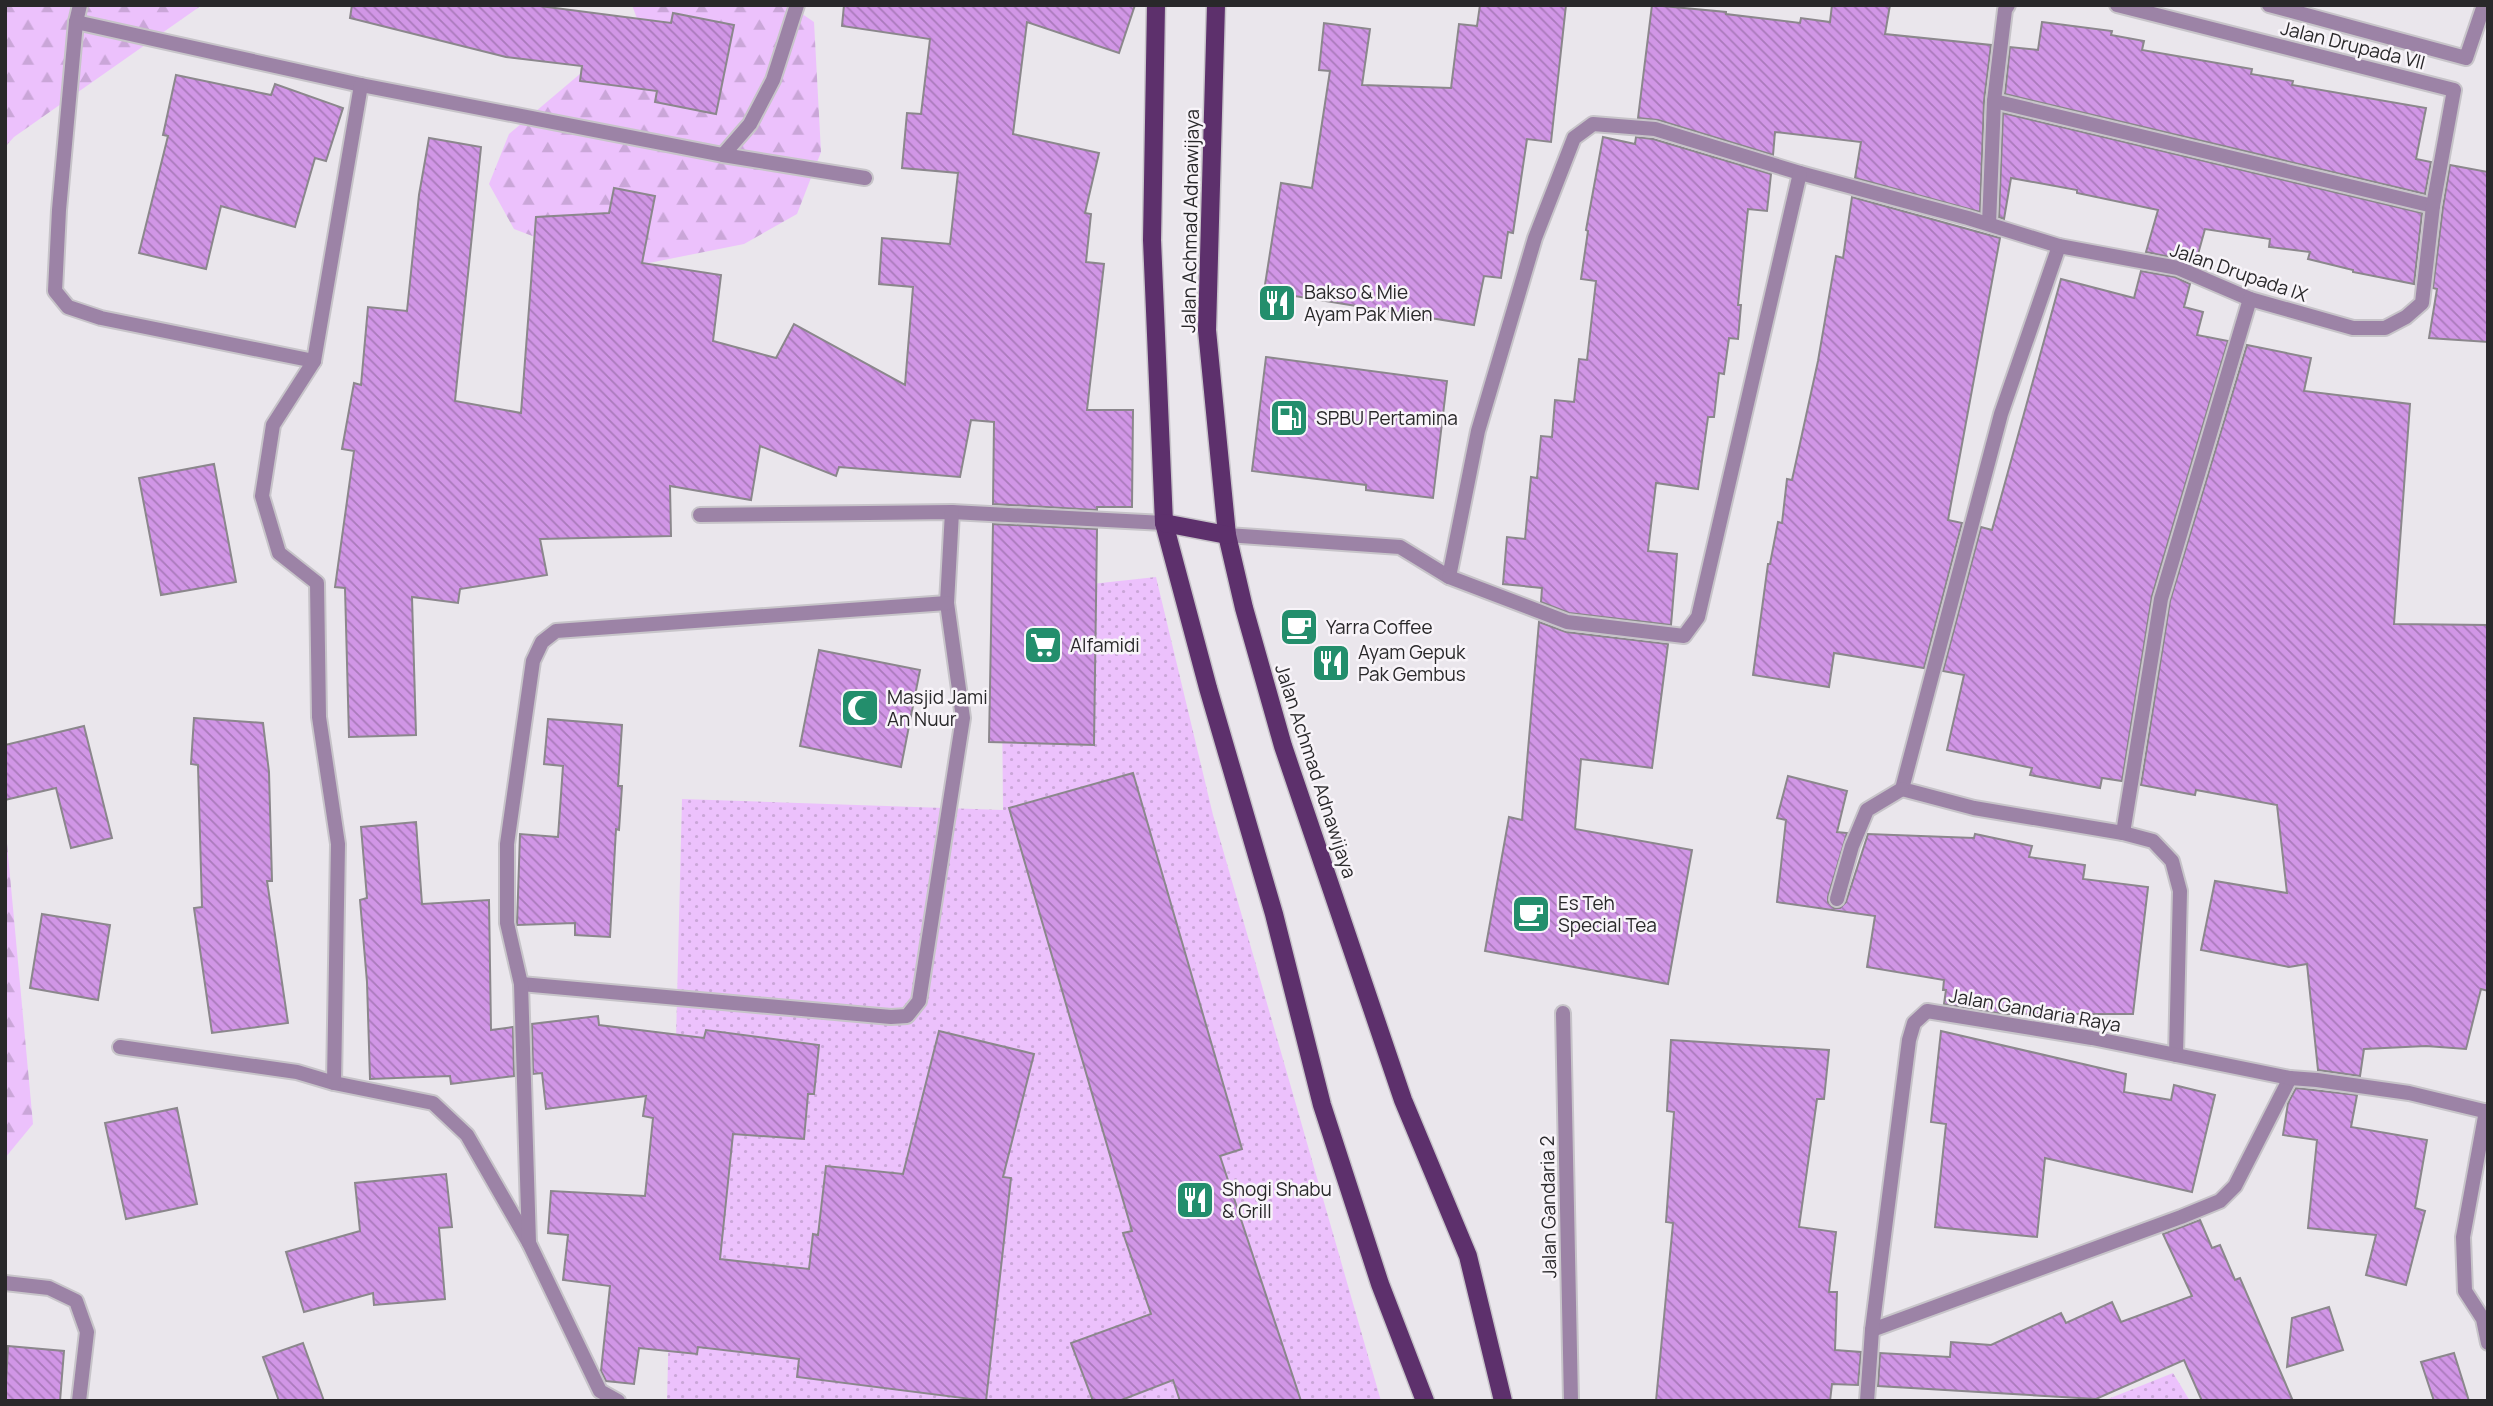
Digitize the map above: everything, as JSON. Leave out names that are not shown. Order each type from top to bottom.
[{"type":"main road","name":"Jalan Achmad Adnawijaya","points":[[1156,5],[1152,240],[1164,523],[1208,688],[1274,914],[1322,1105],[1380,1284],[1425,1401]]},
{"type":"main road","name":"Jalan Achmad Adnawijaya","points":[[1216,5],[1207,330],[1227,535],[1244,608],[1283,746],[1403,1101],[1468,1256],[1503,1401]]},
{"type":"main road","points":[[1164,523],[1227,535]]},
{"type":"street","points":[[80,5],[76,22],[59,210],[55,291],[68,307],[101,318],[314,361]]},
{"type":"street","points":[[723,155],[750,124],[773,80],[797,5]]},
{"type":"street","points":[[1989,224],[1994,101],[2005,10],[2008,5]]},
{"type":"street","name":"Jalan Drupada VII","points":[[2117,5],[2454,90]]},
{"type":"street","points":[[2269,5],[2466,58],[2484,5]]},
{"type":"street","points":[[76,22],[361,85],[723,155],[864,178]]},
{"type":"street","points":[[334,1083],[338,844],[318,717],[317,583],[279,553],[261,496],[272,425],[314,361],[361,85]]},
{"type":"street","name":"Jalan Drupada IX","points":[[1449,577],[1478,431],[1535,238],[1574,138],[1593,124],[1656,130],[2059,246],[2178,268],[2250,299],[2353,328],[2385,328],[2406,317],[2422,303],[2432,206],[2454,90]]},
{"type":"street","points":[[1994,101],[2432,206]]},
{"type":"street","points":[[1227,535],[1400,547],[1449,577],[1567,622],[1684,636],[1699,617],[1800,173]]},
{"type":"street","points":[[1838,899],[1852,846],[1867,810],[1902,789],[2001,414],[2059,246]]},
{"type":"street","points":[[2123,833],[2161,599],[2250,299]]},
{"type":"street","points":[[700,515],[952,512],[1164,523]]},
{"type":"street","points":[[521,984],[891,1017],[907,1016],[919,1001],[963,718],[947,603],[952,512]]},
{"type":"street","points":[[529,1243],[521,984],[507,923],[507,844],[533,661],[542,642],[556,631],[947,603]]},
{"type":"street","points":[[1902,789],[1974,808],[2123,833],[2153,841],[2172,861],[2180,891],[2176,1055]]},
{"type":"street","name":"Jalan Gandaria Raya","points":[[1867,1401],[1872,1330],[1909,1041],[1914,1023],[1927,1011],[2092,1038],[2290,1078],[2409,1093],[2487,1111]]},
{"type":"street","name":"Jalan Gandaria 2","points":[[1563,1013],[1571,1401]]},
{"type":"street","points":[[120,1048],[297,1072],[334,1083],[433,1103],[467,1135],[529,1243],[600,1391],[618,1401]]},
{"type":"street","points":[[1872,1330],[2220,1201],[2235,1186],[2290,1078]]},
{"type":"street","points":[[2487,1111],[2463,1237],[2465,1291],[2485,1319],[2488,1343]]},
{"type":"street","points":[[5,1283],[49,1288],[76,1301],[87,1332],[79,1401]]},
{"type":"green space","points":[[5,5],[202,5],[14,137],[5,147]]},
{"type":"green space","points":[[632,5],[789,5],[814,22],[821,152],[797,214],[744,244],[619,269],[514,229],[489,184],[509,134],[639,24]]},
{"type":"green space","points":[[1156,577],[1213,815],[1381,1401],[667,1401],[682,799],[1003,810],[1001,594]]},
{"type":"green space","points":[[5,822],[33,1124],[5,1158]]},
{"type":"green space","points":[[2173,1373],[2190,1401],[2103,1401]]},
{"type":"building","points":[[352,5],[532,5],[671,23],[673,13],[734,25],[716,114],[655,102],[657,91],[580,81],[582,66],[506,57],[350,18]]},
{"type":"building","points":[[844,5],[1135,5],[1119,53],[1027,22],[1013,134],[1099,153],[1085,213],[1091,214],[1086,262],[1104,264],[1087,410],[1133,410],[1132,507],[1097,507],[1097,510],[993,504],[994,422],[971,420],[960,477],[839,467],[836,476],[760,446],[751,500],[670,486],[671,536],[540,539],[547,575],[460,589],[458,603],[412,597],[416,735],[349,737],[345,588],[335,587],[354,451],[342,449],[354,383],[361,385],[368,307],[407,311],[419,195],[429,138],[481,147],[455,401],[521,413],[536,217],[609,213],[614,188],[655,196],[642,263],[721,275],[713,341],[776,358],[794,324],[905,385],[913,287],[879,284],[882,238],[950,244],[958,173],[902,168],[907,113],[921,114],[930,39],[842,26]]},
{"type":"building","points":[[1480,5],[1566,5],[1551,142],[1527,139],[1513,233],[1508,232],[1501,278],[1484,276],[1474,325],[1264,291],[1281,183],[1312,188],[1330,71],[1319,70],[1324,23],[1370,29],[1362,85],[1451,88],[1459,24],[1477,26]]},
{"type":"building","points":[[1652,5],[1800,23],[1801,18],[1830,22],[1832,5],[1890,5],[1885,34],[1991,45],[1984,101],[1980,212],[1855,178],[1861,142],[1775,132],[1773,155],[1658,120],[1638,118]]},
{"type":"building","points":[[2042,22],[2112,31],[2111,35],[2144,41],[2142,50],[2252,69],[2251,74],[2293,81],[2292,85],[2426,108],[2416,159],[2431,162],[2425,194],[2005,94],[2010,47],[2038,50]]},
{"type":"building","points":[[176,75],[271,95],[275,84],[343,108],[326,161],[315,158],[295,227],[221,206],[206,269],[139,253],[168,136],[163,135]]},
{"type":"building","points":[[2003,113],[2422,213],[2414,284],[2353,272],[2308,259],[2310,252],[2269,247],[2270,239],[2205,229],[2195,265],[2146,252],[2158,210],[2077,193],[2077,190],[2011,178],[2004,219],[1999,217]]},
{"type":"building","points":[[1603,137],[1635,144],[1636,137],[1653,139],[1771,174],[1767,211],[1748,209],[1738,305],[1741,305],[1738,339],[1729,338],[1724,374],[1719,373],[1714,417],[1708,417],[1698,489],[1656,483],[1648,551],[1677,554],[1671,625],[1569,613],[1541,602],[1542,588],[1503,584],[1507,537],[1525,539],[1531,477],[1537,478],[1541,436],[1552,437],[1555,400],[1574,402],[1579,359],[1587,360],[1596,281],[1581,279],[1586,230]]},
{"type":"building","points":[[2450,165],[2488,172],[2488,342],[2429,338]]},
{"type":"building","points":[[1852,197],[2000,238],[1948,520],[1962,523],[1924,668],[1834,653],[1829,687],[1753,675],[1768,564],[1778,522],[1782,523],[1787,479],[1792,480],[1818,361],[1836,256],[1843,258]]},
{"type":"building","points":[[2141,271],[2175,277],[2190,284],[2184,307],[2203,312],[2197,335],[2228,341],[2152,596],[2122,781],[2102,778],[2100,788],[2030,775],[2032,768],[1947,750],[1964,675],[1943,671],[1981,527],[1992,530],[2061,279],[2134,298]]},
{"type":"building","points":[[2247,345],[2311,358],[2304,391],[2410,404],[2394,624],[2488,625],[2488,991],[2481,989],[2466,1049],[2426,1046],[2364,1049],[2360,1076],[2318,1070],[2307,964],[2289,967],[2201,950],[2215,881],[2287,893],[2277,805],[2196,790],[2195,795],[2141,785],[2170,601]]},
{"type":"building","points":[[1266,357],[1447,381],[1433,498],[1366,490],[1366,485],[1252,471]]},
{"type":"building","points":[[214,464],[236,582],[161,595],[139,478]]},
{"type":"building","name":"Alfamidi","points":[[993,524],[1097,529],[1094,745],[989,742]]},
{"type":"building","points":[[1539,622],[1566,632],[1668,644],[1652,768],[1581,759],[1575,829],[1692,850],[1668,984],[1485,951],[1509,817],[1522,820]]},
{"type":"building","name":"Masjid Jami An Nuur","points":[[819,650],[920,670],[901,767],[800,746]]},
{"type":"building","points":[[194,718],[263,723],[269,772],[272,881],[267,881],[288,1023],[212,1033],[194,908],[202,907],[198,765],[191,764]]},
{"type":"building","points":[[548,719],[622,725],[618,786],[622,786],[619,830],[616,829],[610,937],[575,935],[575,923],[517,925],[520,834],[558,837],[563,766],[544,764]]},
{"type":"building","points":[[84,726],[112,838],[71,848],[56,788],[5,800],[5,745]]},
{"type":"building","points":[[1133,773],[1242,1149],[1220,1156],[1301,1401],[1180,1401],[1173,1380],[1119,1401],[1093,1401],[1071,1343],[1151,1314],[1123,1233],[1132,1231],[1009,808]]},
{"type":"building","points":[[1788,776],[1847,791],[1837,832],[1847,833],[1828,897],[1828,902],[1834,908],[1840,908],[1846,902],[1868,834],[1974,838],[1975,834],[2032,846],[2029,857],[2085,865],[2083,879],[2148,887],[2133,1014],[2004,1014],[1944,1004],[1944,980],[1867,967],[1875,916],[1777,902],[1786,820],[1777,818]]},
{"type":"building","points":[[416,822],[422,904],[489,900],[491,1030],[513,1027],[514,1076],[451,1084],[450,1076],[370,1079],[367,982],[360,900],[367,898],[361,827]]},
{"type":"building","points":[[42,914],[110,925],[98,1000],[30,988]]},
{"type":"building","points":[[598,1016],[599,1025],[704,1038],[706,1030],[819,1045],[814,1094],[808,1094],[804,1139],[733,1134],[720,1259],[809,1269],[813,1234],[818,1235],[826,1166],[903,1174],[939,1031],[1034,1054],[1003,1177],[1011,1178],[986,1401],[797,1377],[799,1359],[698,1347],[697,1354],[639,1348],[634,1384],[606,1381],[601,1371],[610,1286],[563,1280],[568,1235],[548,1233],[551,1191],[645,1196],[653,1118],[643,1116],[646,1096],[546,1109],[542,1073],[533,1074],[532,1024]]},
{"type":"building","points":[[1941,1031],[2126,1074],[2124,1092],[2171,1100],[2174,1085],[2215,1095],[2192,1192],[2045,1158],[2037,1237],[1935,1227],[1946,1124],[1931,1122]]},
{"type":"building","points":[[1671,1040],[1829,1050],[1824,1099],[1817,1099],[1799,1227],[1836,1232],[1829,1292],[1837,1292],[1835,1350],[1861,1352],[1858,1385],[1832,1384],[1830,1401],[1656,1401],[1673,1223],[1666,1222],[1674,1112],[1667,1111]]},
{"type":"building","points":[[2296,1088],[2357,1095],[2351,1127],[2427,1140],[2415,1208],[2425,1211],[2406,1285],[2366,1275],[2376,1235],[2308,1228],[2317,1140],[2283,1135],[2288,1103]]},
{"type":"building","points":[[177,1108],[197,1204],[126,1219],[105,1123]]},
{"type":"building","points":[[446,1174],[452,1227],[439,1228],[445,1299],[374,1305],[373,1293],[304,1312],[286,1252],[360,1231],[355,1183]]},
{"type":"building","points":[[2200,1220],[2212,1248],[2220,1245],[2235,1280],[2240,1278],[2293,1401],[2202,1401],[2184,1360],[2096,1399],[1878,1386],[1880,1353],[1950,1357],[1951,1342],[1991,1345],[2061,1313],[2066,1323],[2112,1302],[2121,1322],[2192,1296],[2163,1234]]},
{"type":"building","points":[[2329,1307],[2343,1350],[2287,1367],[2292,1318]]},
{"type":"building","points":[[303,1343],[324,1401],[279,1401],[263,1357]]},
{"type":"building","points":[[8,1346],[64,1351],[60,1401],[5,1401]]},
{"type":"building","points":[[2454,1353],[2469,1401],[2434,1401],[2421,1362]]},
{"type":"place","name":"Bakso & Mie Ayam Pak Mien","points":[[1277,303]]},
{"type":"place","name":"SPBU Pertamina","points":[[1289,418]]},
{"type":"place","name":"Yarra Coffee","points":[[1299,627]]},
{"type":"place","name":"Alfamidi","points":[[1043,645]]},
{"type":"place","name":"Ayam Gepuk Pak Gembus","points":[[1331,663]]},
{"type":"place","name":"Masjid Jami An Nuur","points":[[860,708]]},
{"type":"place","name":"Es Teh Special Tea","points":[[1531,914]]},
{"type":"place","name":"Shogi Shabu & Grill","points":[[1195,1200]]}]
